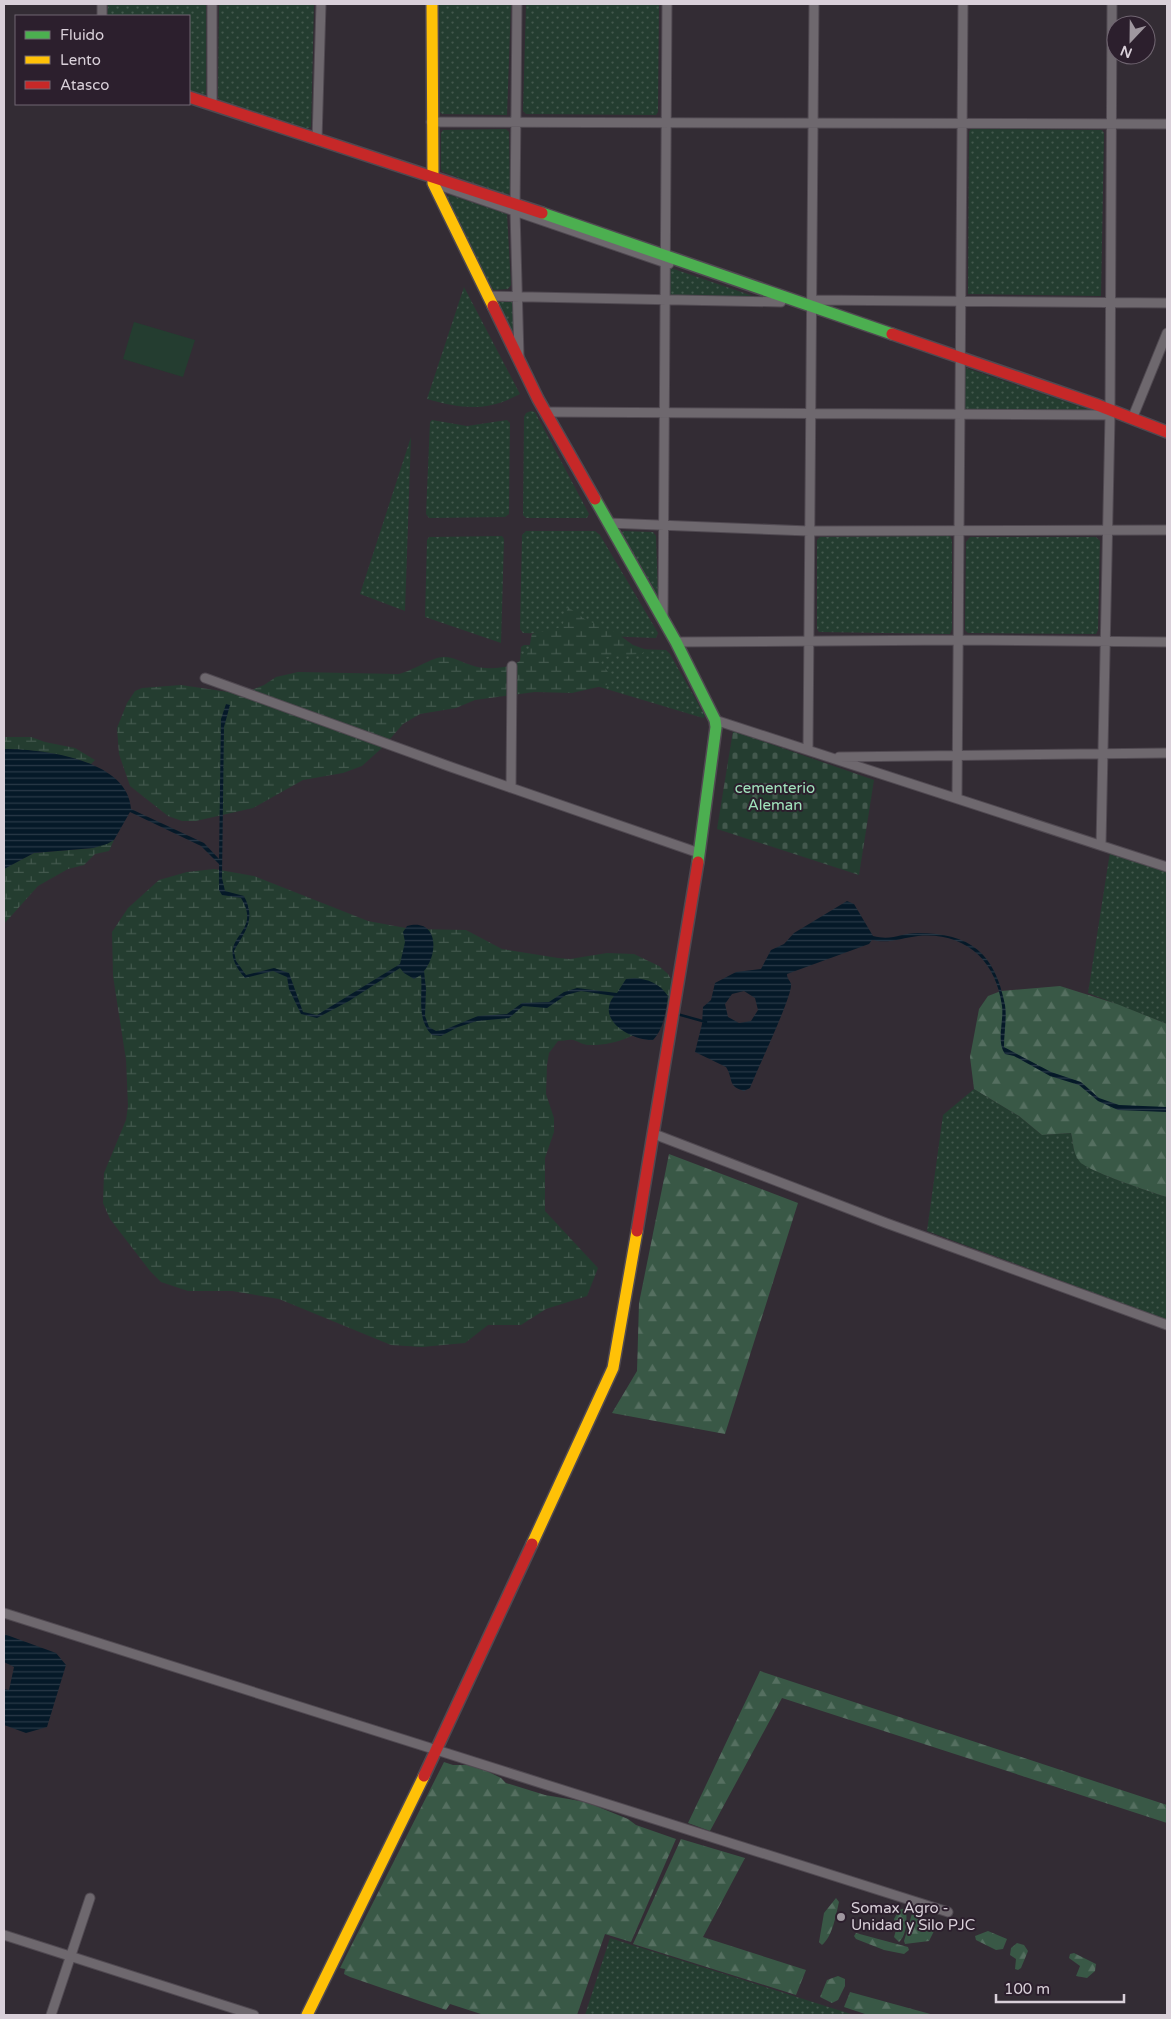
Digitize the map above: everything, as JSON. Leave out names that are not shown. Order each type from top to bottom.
[{"type":"street","points":[[212,4],[212,104]]},
{"type":"street","points":[[317,140],[321,4]]},
{"type":"street","points":[[307,2015],[437,1750],[613,1368],[654,1134],[699,852],[716,727],[715,720],[676,642],[546,412],[519,360],[432,179],[432,4]]},
{"type":"street","points":[[517,4],[515,208],[519,360]]},
{"type":"street","points":[[663,618],[667,4]]},
{"type":"street","points":[[808,749],[814,4]]},
{"type":"street","points":[[957,797],[963,4]]},
{"type":"street","points":[[1101,845],[1108,530],[1112,4]]},
{"type":"street","points":[[190,97],[664,259],[811,306],[960,360],[1095,404],[1108,412],[1167,432]]},
{"type":"street","points":[[432,122],[1167,124]]},
{"type":"street","points":[[664,259],[781,302]]},
{"type":"street","points":[[487,296],[781,302],[811,306],[960,302],[1167,303]]},
{"type":"street","points":[[1132,419],[1167,332]]},
{"type":"street","points":[[546,412],[960,414],[1108,412]]},
{"type":"street","points":[[608,523],[809,531],[1167,530]]},
{"type":"street","points":[[676,642],[958,640],[1167,642]]},
{"type":"street","points":[[511,788],[512,666]]},
{"type":"street","points":[[205,678],[511,788],[699,852]]},
{"type":"street","points":[[715,720],[1167,866]]},
{"type":"street","points":[[831,757],[1167,753]]},
{"type":"street","points":[[654,1134],[895,1226],[1167,1325]]},
{"type":"street","points":[[4,1613],[948,1912]]},
{"type":"street","points":[[51,2015],[90,1898]]},
{"type":"street","points":[[4,1935],[254,2015]]},
{"type":"green space","points":[[108,4],[206,4],[206,93],[204,96],[190,91],[190,15],[107,15]]},
{"type":"green space","points":[[219,4],[314,4],[311,127],[306,129],[221,101],[218,97]]},
{"type":"green space","points":[[439,4],[511,4],[507,115],[442,114],[440,112]]},
{"type":"green space","points":[[526,4],[659,4],[658,112],[656,115],[526,114],[523,111]]},
{"type":"green space","points":[[506,129],[509,132],[510,192],[507,195],[443,172],[441,169],[441,133],[443,130]]},
{"type":"green space","points":[[971,129],[1102,130],[1104,133],[1101,296],[968,294],[969,132]]},
{"type":"green space","points":[[450,195],[507,214],[511,285],[508,289],[494,290],[491,287],[447,197]]},
{"type":"green space","points":[[671,268],[756,297],[670,295],[669,269]]},
{"type":"green space","points":[[464,287],[520,394],[496,404],[463,407],[427,399]]},
{"type":"green space","points":[[497,301],[513,302],[514,339]]},
{"type":"green space","points":[[134,322],[195,340],[183,377],[123,359]]},
{"type":"green space","points":[[965,368],[1094,411],[966,411],[963,408]]},
{"type":"green space","points":[[535,412],[589,514],[587,518],[526,518],[523,515],[524,417],[526,413]]},
{"type":"green space","points":[[432,420],[467,426],[507,420],[510,423],[509,514],[505,517],[429,518],[426,514],[430,422]]},
{"type":"green space","points":[[411,437],[405,611],[360,594]]},
{"type":"green space","points":[[526,531],[595,531],[600,535],[658,633],[656,638],[523,633],[520,629],[522,535]]},
{"type":"green space","points":[[623,531],[653,532],[656,536],[658,597],[622,533]]},
{"type":"green space","points":[[502,536],[504,539],[501,643],[425,617],[427,540],[429,537]]},
{"type":"green space","points":[[950,536],[952,540],[952,629],[950,634],[819,632],[817,629],[817,540],[820,537]]},
{"type":"green space","points":[[970,537],[1096,537],[1100,541],[1098,630],[1096,634],[968,633],[965,630],[966,542]]},
{"type":"green space","points":[[568,607],[586,620],[615,632],[633,645],[647,650],[641,654],[605,657],[601,663],[611,676],[611,684],[572,693],[535,692],[475,700],[456,708],[420,714],[403,724],[383,747],[362,766],[343,773],[303,780],[253,808],[196,821],[182,821],[168,816],[130,786],[119,754],[117,728],[127,703],[135,691],[142,688],[181,685],[242,694],[264,685],[276,677],[298,672],[398,674],[440,657],[452,658],[477,667],[500,668],[515,664],[526,656],[532,634],[562,627]]},
{"type":"green space","points":[[524,645],[666,650],[705,716],[703,718],[523,664],[520,662],[521,647]]},
{"type":"green space","name":"cementerio Aleman","points":[[733,731],[874,780],[859,875],[717,829]]},
{"type":"green space","points":[[4,737],[31,737],[75,748],[95,760],[91,764],[48,753],[4,749]]},
{"type":"green space","points":[[114,840],[109,851],[95,854],[84,865],[68,869],[38,886],[4,924],[5,868],[34,853],[93,848]]},
{"type":"green space","points":[[1110,852],[1167,870],[1167,1024],[1088,993]]},
{"type":"green space","points":[[214,869],[254,876],[368,921],[411,929],[466,930],[502,949],[558,958],[570,959],[607,953],[634,954],[659,966],[668,974],[675,986],[670,999],[653,1021],[642,1030],[616,1042],[602,1045],[586,1045],[571,1040],[558,1041],[549,1053],[546,1094],[554,1118],[554,1132],[545,1158],[545,1211],[598,1268],[587,1296],[546,1309],[521,1325],[488,1325],[465,1343],[422,1347],[391,1345],[279,1299],[232,1291],[188,1291],[161,1282],[150,1271],[110,1219],[103,1203],[104,1173],[126,1120],[128,1106],[126,1060],[113,976],[112,932],[128,908],[159,880],[187,872]]},
{"type":"green space","points":[[1060,986],[1117,1004],[1167,1024],[1167,1197],[1085,1166],[1076,1155],[1071,1133],[1042,1135],[1019,1116],[974,1089],[970,1057],[979,1009],[988,996],[1001,991]]},
{"type":"green space","points":[[974,1089],[1019,1116],[1042,1135],[1071,1133],[1076,1155],[1086,1166],[1167,1197],[1167,1320],[927,1231],[943,1115]]},
{"type":"green space","points":[[669,1154],[798,1203],[725,1434],[612,1413],[637,1371],[639,1303]]},
{"type":"green space","points":[[760,1671],[1167,1805],[1167,1823],[782,1698],[710,1831],[688,1823]]},
{"type":"green space","points":[[444,1762],[453,1765],[475,1765],[501,1778],[506,1783],[545,1795],[586,1802],[628,1819],[636,1825],[676,1839],[631,1942],[605,1934],[577,2015],[484,2015],[450,2004],[446,2010],[350,1977],[344,1974],[345,1969],[340,1968]]},
{"type":"green space","points":[[681,1839],[745,1858],[703,1937],[806,1970],[796,1995],[633,1944]]},
{"type":"green space","points":[[836,1898],[839,1902],[834,1925],[822,1945],[819,1942],[824,1913]]},
{"type":"green space","points":[[906,1908],[905,1931],[899,1942],[894,1937],[896,1930],[894,1919],[899,1910]]},
{"type":"green space","points":[[913,1910],[921,1910],[923,1912],[919,1922],[920,1929],[928,1928],[934,1931],[929,1941],[905,1944],[904,1941]]},
{"type":"green space","points":[[988,1931],[1007,1939],[1003,1949],[996,1950],[976,1940],[975,1936]]},
{"type":"green space","points":[[856,1933],[908,1947],[909,1950],[904,1954],[884,1950],[856,1939],[854,1936]]},
{"type":"green space","points":[[610,1938],[854,2015],[585,2015]]},
{"type":"green space","points":[[1017,1943],[1024,1945],[1028,1951],[1021,1968],[1018,1970],[1015,1969],[1016,1959],[1010,1955],[1011,1948]]},
{"type":"green space","points":[[1074,1953],[1096,1964],[1095,1971],[1087,1978],[1076,1976],[1080,1966],[1069,1958],[1070,1954]]},
{"type":"green space","points":[[838,1976],[845,1979],[845,1986],[838,2000],[832,2003],[820,1997],[827,1980]]},
{"type":"green space","points":[[850,1992],[934,2015],[868,2015],[844,2007]]},
{"type":"water","points":[[226,704],[230,705],[224,727],[222,878],[225,891],[244,896],[248,904],[248,924],[234,951],[236,961],[246,975],[274,968],[289,973],[303,1012],[317,1015],[400,964],[405,942],[403,932],[407,926],[417,925],[425,927],[433,939],[432,955],[424,971],[426,989],[425,1016],[429,1027],[436,1031],[444,1030],[478,1016],[507,1014],[522,1003],[549,1002],[564,992],[577,988],[617,993],[626,979],[638,978],[650,981],[660,987],[668,996],[664,1019],[657,1036],[653,1040],[635,1037],[626,1033],[612,1021],[609,1013],[609,1005],[614,996],[581,991],[566,995],[547,1008],[523,1006],[509,1018],[477,1021],[458,1027],[441,1036],[432,1035],[427,1029],[422,1015],[421,975],[414,979],[400,968],[349,1001],[317,1018],[301,1014],[289,989],[287,977],[273,971],[245,978],[235,964],[233,953],[234,945],[247,921],[247,911],[241,898],[222,895],[219,890],[219,864],[201,846],[130,812],[114,840],[107,844],[93,848],[34,853],[4,869],[4,749],[39,751],[60,755],[81,760],[100,768],[115,779],[126,792],[131,809],[204,843],[219,859],[221,719]]},
{"type":"water","points":[[847,901],[854,904],[873,936],[886,938],[912,933],[936,934],[966,942],[987,959],[1001,987],[1006,1010],[1004,1047],[1051,1072],[1081,1082],[1099,1098],[1119,1105],[1167,1107],[1167,1112],[1118,1110],[1098,1101],[1079,1085],[1050,1076],[1014,1056],[1005,1054],[1001,1043],[1002,1006],[999,990],[993,975],[975,952],[964,944],[935,936],[918,936],[890,941],[872,940],[869,944],[787,974],[791,984],[790,991],[780,1018],[750,1088],[744,1091],[739,1089],[733,1085],[726,1067],[695,1052],[702,1024],[703,1007],[711,1000],[715,983],[736,972],[761,969],[771,950],[784,944],[794,933]],"holes":[[[744,991],[755,998],[758,1010],[751,1021],[739,1023],[728,1017],[725,1004],[732,994]]]},
{"type":"water","points":[[4,1634],[56,1653],[66,1665],[47,1727],[26,1733],[4,1725],[4,1689],[9,1690],[14,1667],[4,1662]]},
{"type":"waterway","points":[[677,1014],[706,1022]]},
{"type":"traffic: fast","points":[[542,213],[892,334]]},
{"type":"traffic: fast","points":[[595,499],[676,642],[715,720],[716,727],[698,862]]},
{"type":"traffic: slow","points":[[432,4],[433,183],[493,306]]},
{"type":"traffic: slow","points":[[532,1544],[613,1368],[637,1231]]},
{"type":"traffic: slow","points":[[307,2015],[424,1776]]},
{"type":"traffic: jam","points":[[190,97],[542,213]]},
{"type":"traffic: jam","points":[[493,306],[538,399],[595,499]]},
{"type":"traffic: jam","points":[[892,334],[1095,404],[1167,432]]},
{"type":"traffic: jam","points":[[637,1231],[698,862]]},
{"type":"traffic: jam","points":[[424,1776],[532,1544]]},
{"type":"place","name":"Somax Agro - Unidad y Silo PJC","points":[[841,1917]]}]
